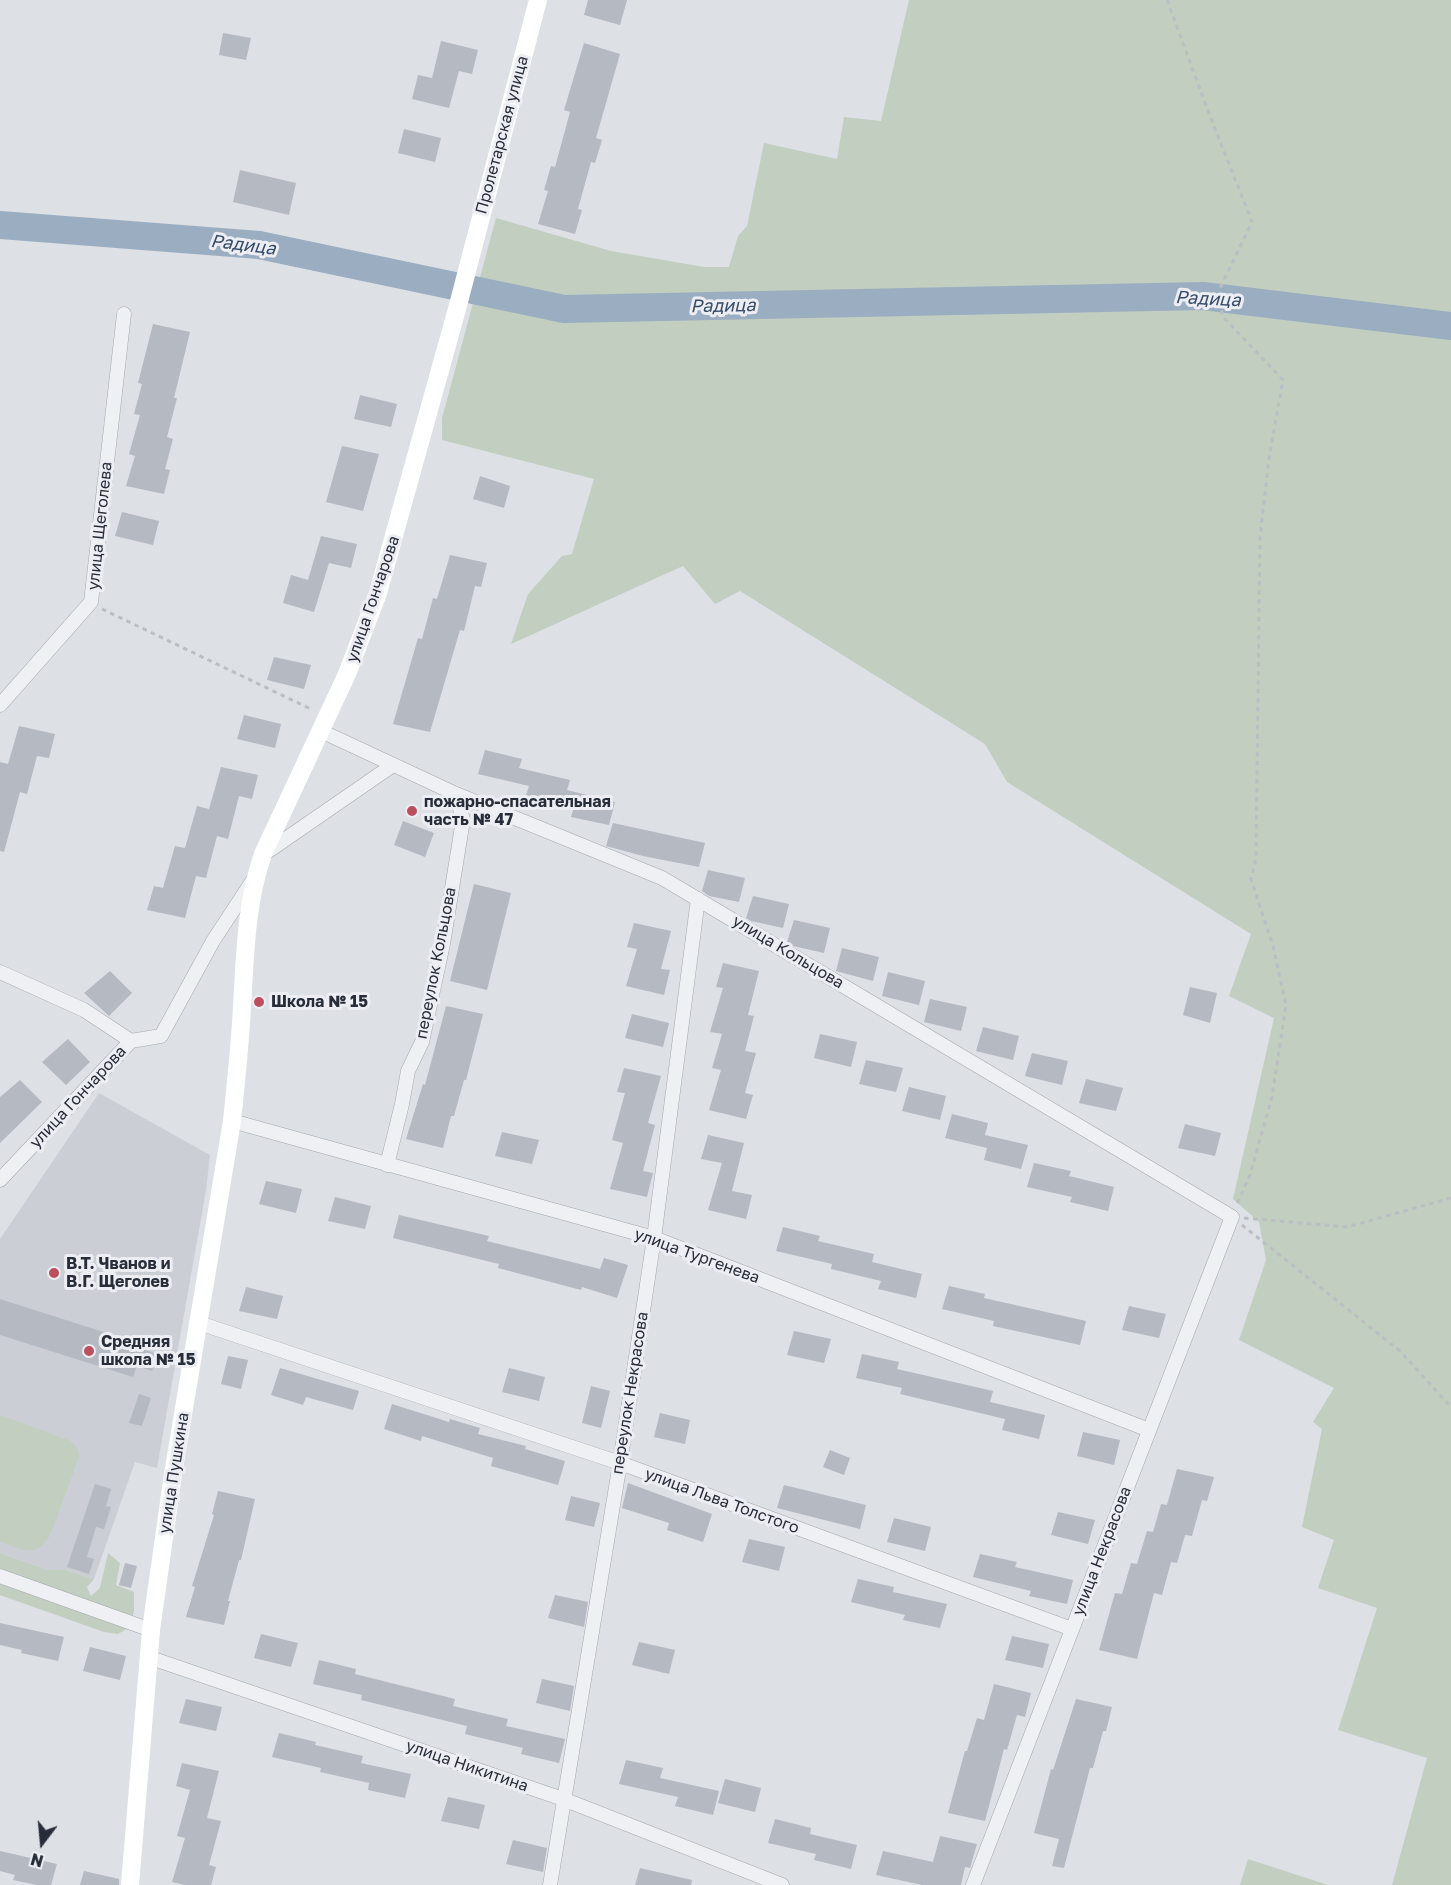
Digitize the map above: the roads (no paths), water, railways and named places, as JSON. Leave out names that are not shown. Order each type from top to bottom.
[{"type":"street","name":"Пролетарская улица","points":[[457,309],[538,0]]},
{"type":"street","name":"улица Гончарова","points":[[238,1064],[245,950],[255,877],[263,854],[347,674],[378,593],[457,309]]},
{"type":"street","name":"улица Щеголева","points":[[0,705],[90,603],[124,314]]},
{"type":"street","name":"улица Кольцова","points":[[325,724],[393,765],[456,794],[662,878],[1232,1217]]},
{"type":"street","points":[[263,854],[393,765]]},
{"type":"street","name":"переулок Кольцова","points":[[387,1165],[408,1071],[422,1042],[443,944],[463,820],[456,794]]},
{"type":"street","name":"улица Гончарова","points":[[0,1180],[130,1041],[161,1036],[213,941],[255,877]]},
{"type":"street","name":"переулок Некрасова","points":[[550,1885],[620,1463],[654,1238],[698,899]]},
{"type":"street","points":[[0,972],[84,1010],[130,1041]]},
{"type":"street","name":"улица Пушкина","points":[[130,1885],[151,1630],[173,1474],[232,1121],[238,1064]]},
{"type":"street","name":"улица Тургенева","points":[[232,1121],[654,1238],[1149,1430]]},
{"type":"street","name":"улица Некрасова","points":[[973,1885],[1232,1217]]},
{"type":"street","name":"улица Льва Толстого","points":[[199,1323],[620,1463],[1072,1629]]},
{"type":"street","points":[[0,1576],[151,1630]]},
{"type":"street","name":"улица Никитина","points":[[148,1657],[563,1799],[782,1885]]},
{"type":"waterway","name":"Радица","points":[[0,225],[259,245],[564,309],[1203,296],[1451,326]]},
{"type":"place","name":"пожарно-спасательная часть № 47","points":[[412,811]]},
{"type":"place","name":"Школа № 15","points":[[259,1002]]},
{"type":"place","name":"В.Т. Чванов и В.Г. Щеголев","points":[[54,1273]]},
{"type":"place","name":"Средняя школа № 15","points":[[89,1351]]}]
